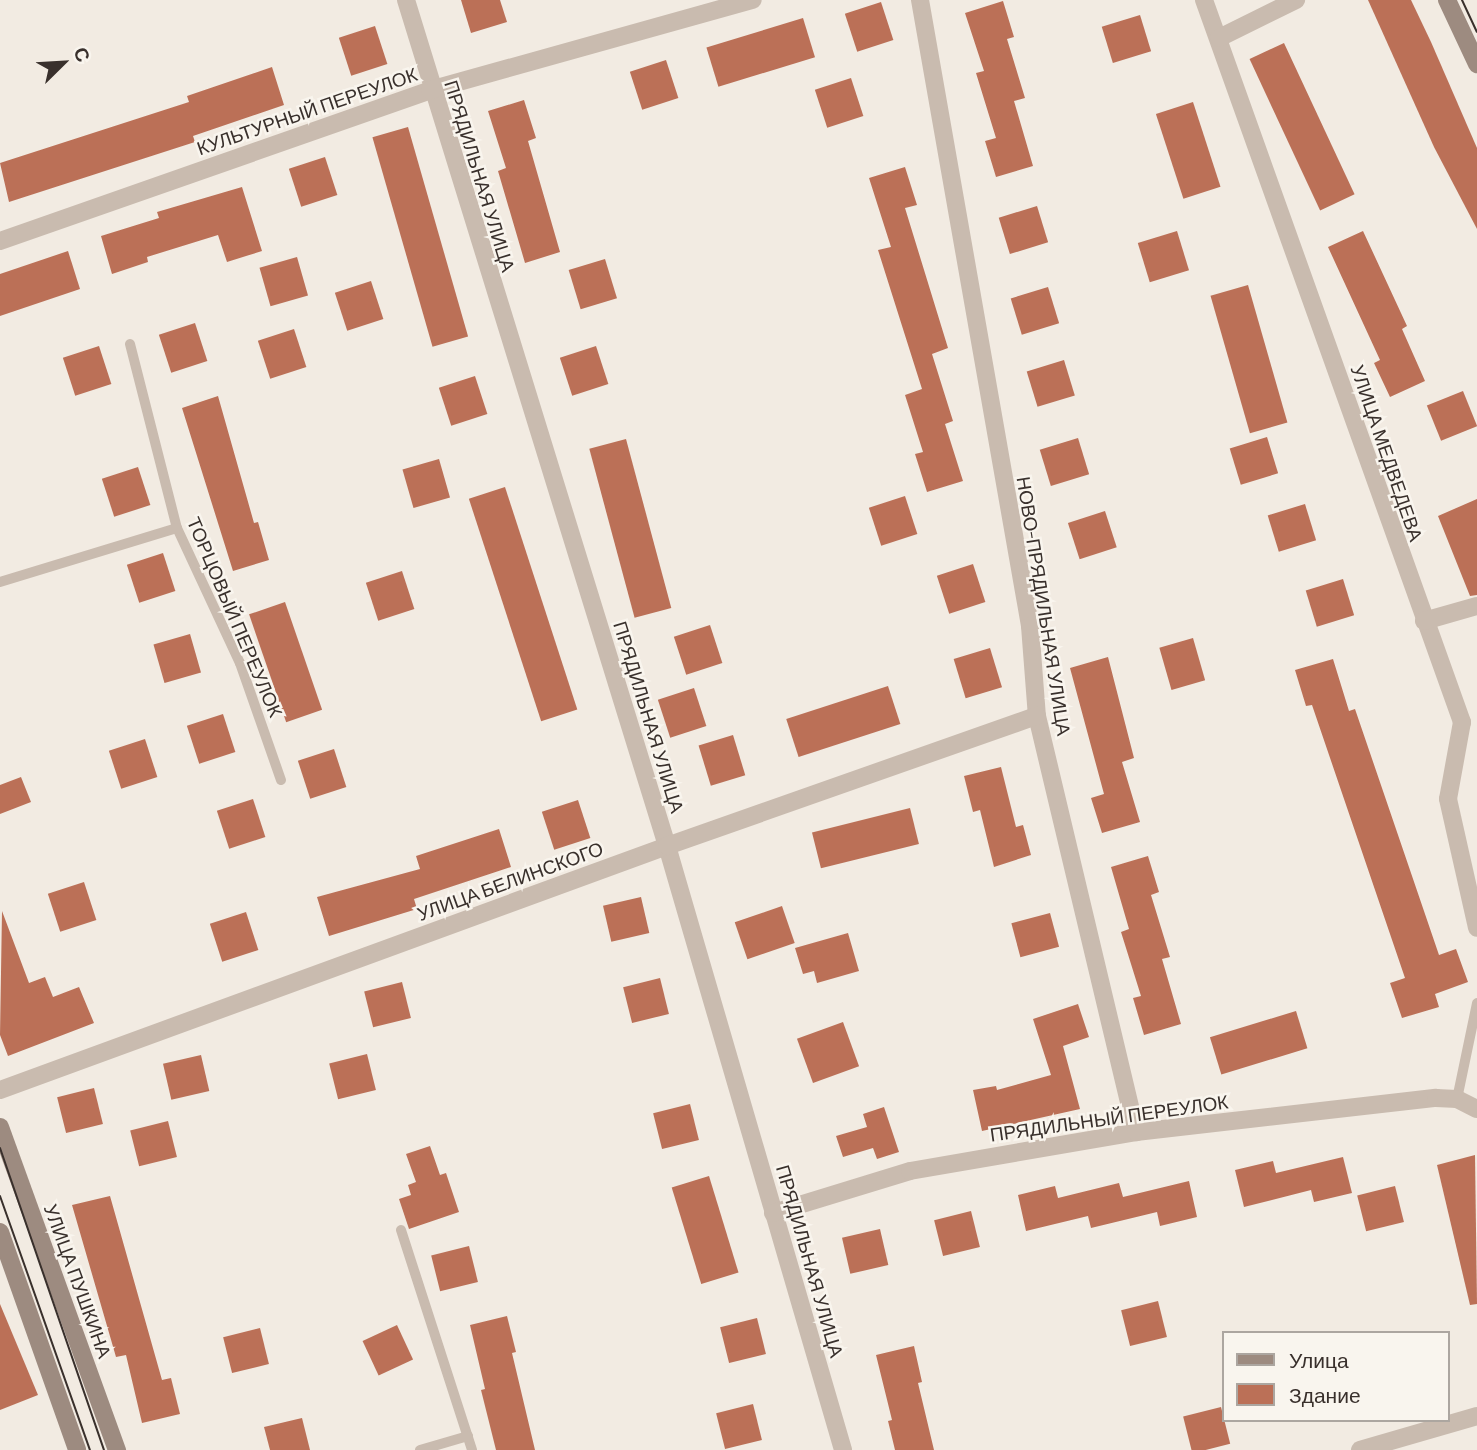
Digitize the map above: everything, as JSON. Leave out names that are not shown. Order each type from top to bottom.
[{"type":"main road","points":[[1447,0],[1477,64]]},
{"type":"main road","name":"УЛИЦА ПУШКИНА","points":[[0,1127],[117,1450]]},
{"type":"main road","points":[[0,1232],[77,1450]]},
{"type":"street","name":"ПРЯДИЛЬНАЯ УЛИЦА","points":[[406,0],[430,90],[667,846],[844,1450]]},
{"type":"street","name":"КУЛЬТУРНЫЙ ПЕРЕУЛОК","points":[[0,241],[430,90],[753,0]]},
{"type":"street","name":"НОВО-ПРЯДИЛЬНАЯ УЛИЦА","points":[[920,0],[1030,626],[1037,716],[1136,1132]]},
{"type":"street","name":"УЛИЦА МЕДВЕДЕВА","points":[[1204,0],[1462,722]]},
{"type":"street","points":[[1219,38],[1296,0]]},
{"type":"street","points":[[1424,621],[1477,606]]},
{"type":"street","name":"УЛИЦА БЕЛИНСКОГО","points":[[0,1090],[667,846],[1037,716]]},
{"type":"street","points":[[1462,722],[1477,735]]},
{"type":"street","points":[[1462,722],[1448,799],[1477,928]]},
{"type":"street","points":[[1457,1099],[1477,1110]]},
{"type":"street","name":"ПРЯДИЛЬНЫЙ ПЕРЕУЛОК","points":[[773,1213],[910,1171],[1136,1132],[1457,1099]]},
{"type":"street","points":[[1360,1450],[1477,1416]]},
{"type":"lane","name":"ТОРЦОВЫЙ ПЕРЕУЛОК","points":[[130,344],[177,528],[240,663],[281,780]]},
{"type":"lane","points":[[0,582],[177,528]]},
{"type":"lane","points":[[1457,1099],[1477,1003]]},
{"type":"lane","points":[[401,1230],[472,1450]]},
{"type":"lane","points":[[420,1450],[468,1436]]},
{"type":"building","points":[[461,0],[500,0],[507,22],[471,33]]},
{"type":"building","points":[[1368,0],[1411,0],[1431,42],[1477,148],[1477,229],[1434,147]]},
{"type":"building","points":[[1003,1],[1014,37],[1007,39],[1025,98],[1014,101],[1033,166],[996,177],[985,141],[996,138],[976,73],[984,71],[965,13]]},
{"type":"building","points":[[881,2],[893,40],[857,52],[845,14]]},
{"type":"building","points":[[1140,15],[1151,51],[1113,63],[1102,27]]},
{"type":"building","points":[[803,18],[815,57],[718,87],[706,48]]},
{"type":"building","points":[[375,26],[387,64],[351,76],[339,38]]},
{"type":"building","points":[[1284,43],[1355,194],[1320,210],[1250,59]]},
{"type":"building","points":[[666,60],[678,98],[642,110],[630,72]]},
{"type":"building","points":[[272,67],[284,105],[193,136],[195,142],[9,202],[0,163],[189,102],[187,96]]},
{"type":"building","points":[[851,78],[863,116],[827,128],[815,90]]},
{"type":"building","points":[[524,100],[536,138],[528,141],[560,252],[525,263],[498,171],[506,168],[488,111]]},
{"type":"building","points":[[1193,102],[1221,187],[1183,199],[1156,114]]},
{"type":"building","points":[[408,127],[468,337],[433,347],[372,137]]},
{"type":"building","points":[[325,157],[337,195],[301,207],[289,169]]},
{"type":"building","points":[[905,167],[917,205],[905,208],[948,348],[932,354],[953,421],[945,424],[963,481],[927,492],[915,454],[923,452],[905,395],[922,389],[878,250],[891,247],[869,178]]},
{"type":"building","points":[[242,187],[262,251],[227,262],[218,235],[147,257],[148,262],[112,274],[101,236],[159,218],[157,212]]},
{"type":"building","points":[[1037,206],[1048,242],[1010,254],[999,218]]},
{"type":"building","points":[[1177,231],[1189,270],[1150,282],[1138,243]]},
{"type":"building","points":[[1363,231],[1407,326],[1402,329],[1425,381],[1390,397],[1374,363],[1380,360],[1328,247]]},
{"type":"building","points":[[68,251],[80,289],[0,316],[0,274]]},
{"type":"building","points":[[297,257],[308,295],[271,306],[260,268]]},
{"type":"building","points":[[605,259],[617,298],[581,309],[569,270]]},
{"type":"building","points":[[371,281],[383,319],[347,331],[335,293]]},
{"type":"building","points":[[1248,285],[1287,422],[1250,433],[1211,296]]},
{"type":"building","points":[[1048,287],[1059,323],[1022,335],[1011,298]]},
{"type":"building","points":[[195,323],[207,361],[171,373],[159,335]]},
{"type":"building","points":[[294,329],[306,367],[270,379],[258,341]]},
{"type":"building","points":[[99,346],[111,384],[75,396],[63,358]]},
{"type":"building","points":[[596,346],[608,384],[572,396],[560,358]]},
{"type":"building","points":[[1064,360],[1075,395],[1038,407],[1027,371]]},
{"type":"building","points":[[475,376],[487,414],[451,426],[439,388]]},
{"type":"building","points":[[1463,391],[1477,426],[1441,441],[1427,406]]},
{"type":"building","points":[[218,396],[254,523],[258,522],[269,560],[233,571],[182,408]]},
{"type":"building","points":[[1267,437],[1278,473],[1241,485],[1230,448]]},
{"type":"building","points":[[1078,438],[1089,474],[1051,486],[1040,450]]},
{"type":"building","points":[[626,439],[671,608],[635,618],[589,449]]},
{"type":"building","points":[[439,459],[450,497],[413,508],[402,469]]},
{"type":"building","points":[[138,467],[150,505],[114,517],[102,479]]},
{"type":"building","points":[[505,487],[577,710],[541,721],[469,499]]},
{"type":"building","points":[[905,496],[917,534],[881,546],[869,508]]},
{"type":"building","points":[[1477,499],[1477,595],[1470,596],[1438,516]]},
{"type":"building","points":[[1305,504],[1316,540],[1279,552],[1268,515]]},
{"type":"building","points":[[1105,511],[1117,547],[1080,559],[1068,523]]},
{"type":"building","points":[[163,553],[175,591],[139,603],[127,565]]},
{"type":"building","points":[[973,564],[985,602],[949,614],[937,576]]},
{"type":"building","points":[[402,571],[414,609],[378,621],[366,583]]},
{"type":"building","points":[[1343,579],[1354,615],[1317,627],[1306,590]]},
{"type":"building","points":[[285,602],[322,710],[286,722],[249,614]]},
{"type":"building","points":[[710,625],[722,663],[686,675],[674,637]]},
{"type":"building","points":[[190,634],[201,672],[164,683],[153,644]]},
{"type":"building","points":[[1193,638],[1205,680],[1171,690],[1159,648]]},
{"type":"building","points":[[990,648],[1002,687],[966,698],[954,659]]},
{"type":"building","points":[[1108,657],[1134,758],[1122,762],[1140,822],[1102,833],[1091,798],[1104,794],[1070,668]]},
{"type":"building","points":[[1333,659],[1349,711],[1355,709],[1439,955],[1456,949],[1468,982],[1435,994],[1439,1007],[1402,1018],[1390,983],[1405,978],[1312,705],[1306,706],[1295,670]]},
{"type":"building","points":[[888,686],[900,724],[799,757],[786,719]]},
{"type":"building","points":[[694,688],[706,726],[670,738],[658,700]]},
{"type":"building","points":[[223,714],[235,752],[199,764],[187,726]]},
{"type":"building","points":[[733,735],[745,775],[711,786],[699,746]]},
{"type":"building","points":[[145,739],[157,777],[121,789],[109,751]]},
{"type":"building","points":[[334,749],[346,787],[310,799],[298,761]]},
{"type":"building","points":[[1001,767],[1016,827],[1023,825],[1031,855],[994,867],[980,810],[973,812],[964,776]]},
{"type":"building","points":[[21,777],[31,802],[0,814],[0,785]]},
{"type":"building","points":[[253,799],[265,837],[229,849],[217,811]]},
{"type":"building","points":[[578,800],[590,838],[554,850],[542,812]]},
{"type":"building","points":[[910,808],[919,844],[821,868],[812,832]]},
{"type":"building","points":[[499,829],[511,867],[414,899],[417,909],[329,936],[317,897],[420,869],[416,856]]},
{"type":"building","points":[[1148,856],[1159,892],[1151,895],[1170,957],[1162,959],[1181,1024],[1144,1035],[1133,998],[1141,996],[1121,932],[1129,929],[1111,867]]},
{"type":"building","points":[[84,882],[96,920],[60,932],[48,894]]},
{"type":"building","points":[[641,897],[649,933],[611,942],[603,906]]},
{"type":"building","points":[[782,906],[795,943],[747,959],[735,922]]},
{"type":"building","points":[[2,911],[29,983],[45,977],[53,997],[79,987],[94,1023],[8,1056],[0,1035]]},
{"type":"building","points":[[246,912],[258,950],[222,962],[210,924]]},
{"type":"building","points":[[1050,913],[1059,947],[1020,957],[1011,923]]},
{"type":"building","points":[[848,933],[859,971],[817,983],[814,971],[803,974],[795,948]]},
{"type":"building","points":[[660,978],[669,1014],[632,1023],[623,987]]},
{"type":"building","points":[[402,982],[411,1018],[373,1027],[364,991]]},
{"type":"building","points":[[1078,1004],[1089,1037],[1063,1046],[1080,1109],[982,1131],[973,1090],[996,1086],[997,1090],[1051,1075],[1033,1019]]},
{"type":"building","points":[[1296,1011],[1307,1048],[1221,1075],[1210,1037]]},
{"type":"building","points":[[843,1022],[859,1066],[813,1083],[797,1039]]},
{"type":"building","points":[[367,1054],[376,1090],[338,1099],[329,1063]]},
{"type":"building","points":[[201,1055],[209,1091],[171,1100],[163,1064]]},
{"type":"building","points":[[94,1088],[103,1124],[66,1133],[57,1097]]},
{"type":"building","points":[[690,1104],[699,1140],[662,1149],[653,1113]]},
{"type":"building","points":[[884,1107],[899,1152],[877,1159],[873,1148],[843,1157],[836,1136],[867,1127],[863,1114]]},
{"type":"building","points":[[168,1121],[177,1157],[139,1166],[130,1130]]},
{"type":"building","points":[[430,1146],[440,1175],[446,1173],[459,1212],[409,1229],[399,1199],[411,1195],[408,1185],[416,1182],[406,1154]]},
{"type":"building","points":[[1475,1155],[1477,1304],[1470,1305],[1437,1165]]},
{"type":"building","points":[[1343,1157],[1352,1193],[1314,1202],[1311,1190],[1244,1207],[1235,1170],[1273,1161],[1276,1173]]},
{"type":"building","points":[[709,1176],[739,1273],[701,1284],[672,1187]]},
{"type":"building","points":[[1189,1181],[1197,1217],[1160,1226],[1157,1212],[1091,1228],[1088,1216],[1026,1231],[1018,1195],[1055,1186],[1058,1198],[1119,1183],[1123,1197]]},
{"type":"building","points":[[1395,1186],[1404,1222],[1366,1231],[1357,1195]]},
{"type":"building","points":[[110,1196],[162,1380],[171,1378],[180,1414],[142,1423],[126,1355],[116,1357],[72,1205]]},
{"type":"building","points":[[971,1211],[980,1247],[943,1256],[934,1220]]},
{"type":"building","points":[[880,1229],[888,1265],[850,1274],[842,1238]]},
{"type":"building","points":[[469,1246],[478,1282],[440,1291],[431,1255]]},
{"type":"building","points":[[1158,1301],[1167,1337],[1130,1346],[1121,1310]]},
{"type":"building","points":[[0,1304],[38,1395],[0,1410]]},
{"type":"building","points":[[507,1316],[516,1352],[512,1353],[535,1450],[496,1450],[481,1390],[485,1389],[470,1325]]},
{"type":"building","points":[[757,1318],[766,1354],[729,1363],[720,1327]]},
{"type":"building","points":[[397,1325],[413,1359],[379,1375],[363,1341]]},
{"type":"building","points":[[260,1328],[269,1364],[232,1373],[223,1337]]},
{"type":"building","points":[[914,1346],[922,1382],[918,1383],[934,1450],[895,1450],[888,1421],[892,1420],[876,1355]]},
{"type":"building","points":[[753,1404],[762,1440],[725,1449],[716,1413]]},
{"type":"building","points":[[1221,1407],[1222,1422],[1225,1422],[1230,1444],[1206,1450],[1192,1450],[1183,1416]]},
{"type":"building","points":[[302,1418],[310,1450],[270,1450],[264,1427]]},
{"type":"tram line","points":[[1462,0],[1477,32]]},
{"type":"tram line","points":[[0,1148],[104,1450]]},
{"type":"tram line","points":[[0,1196],[90,1450]]}]
